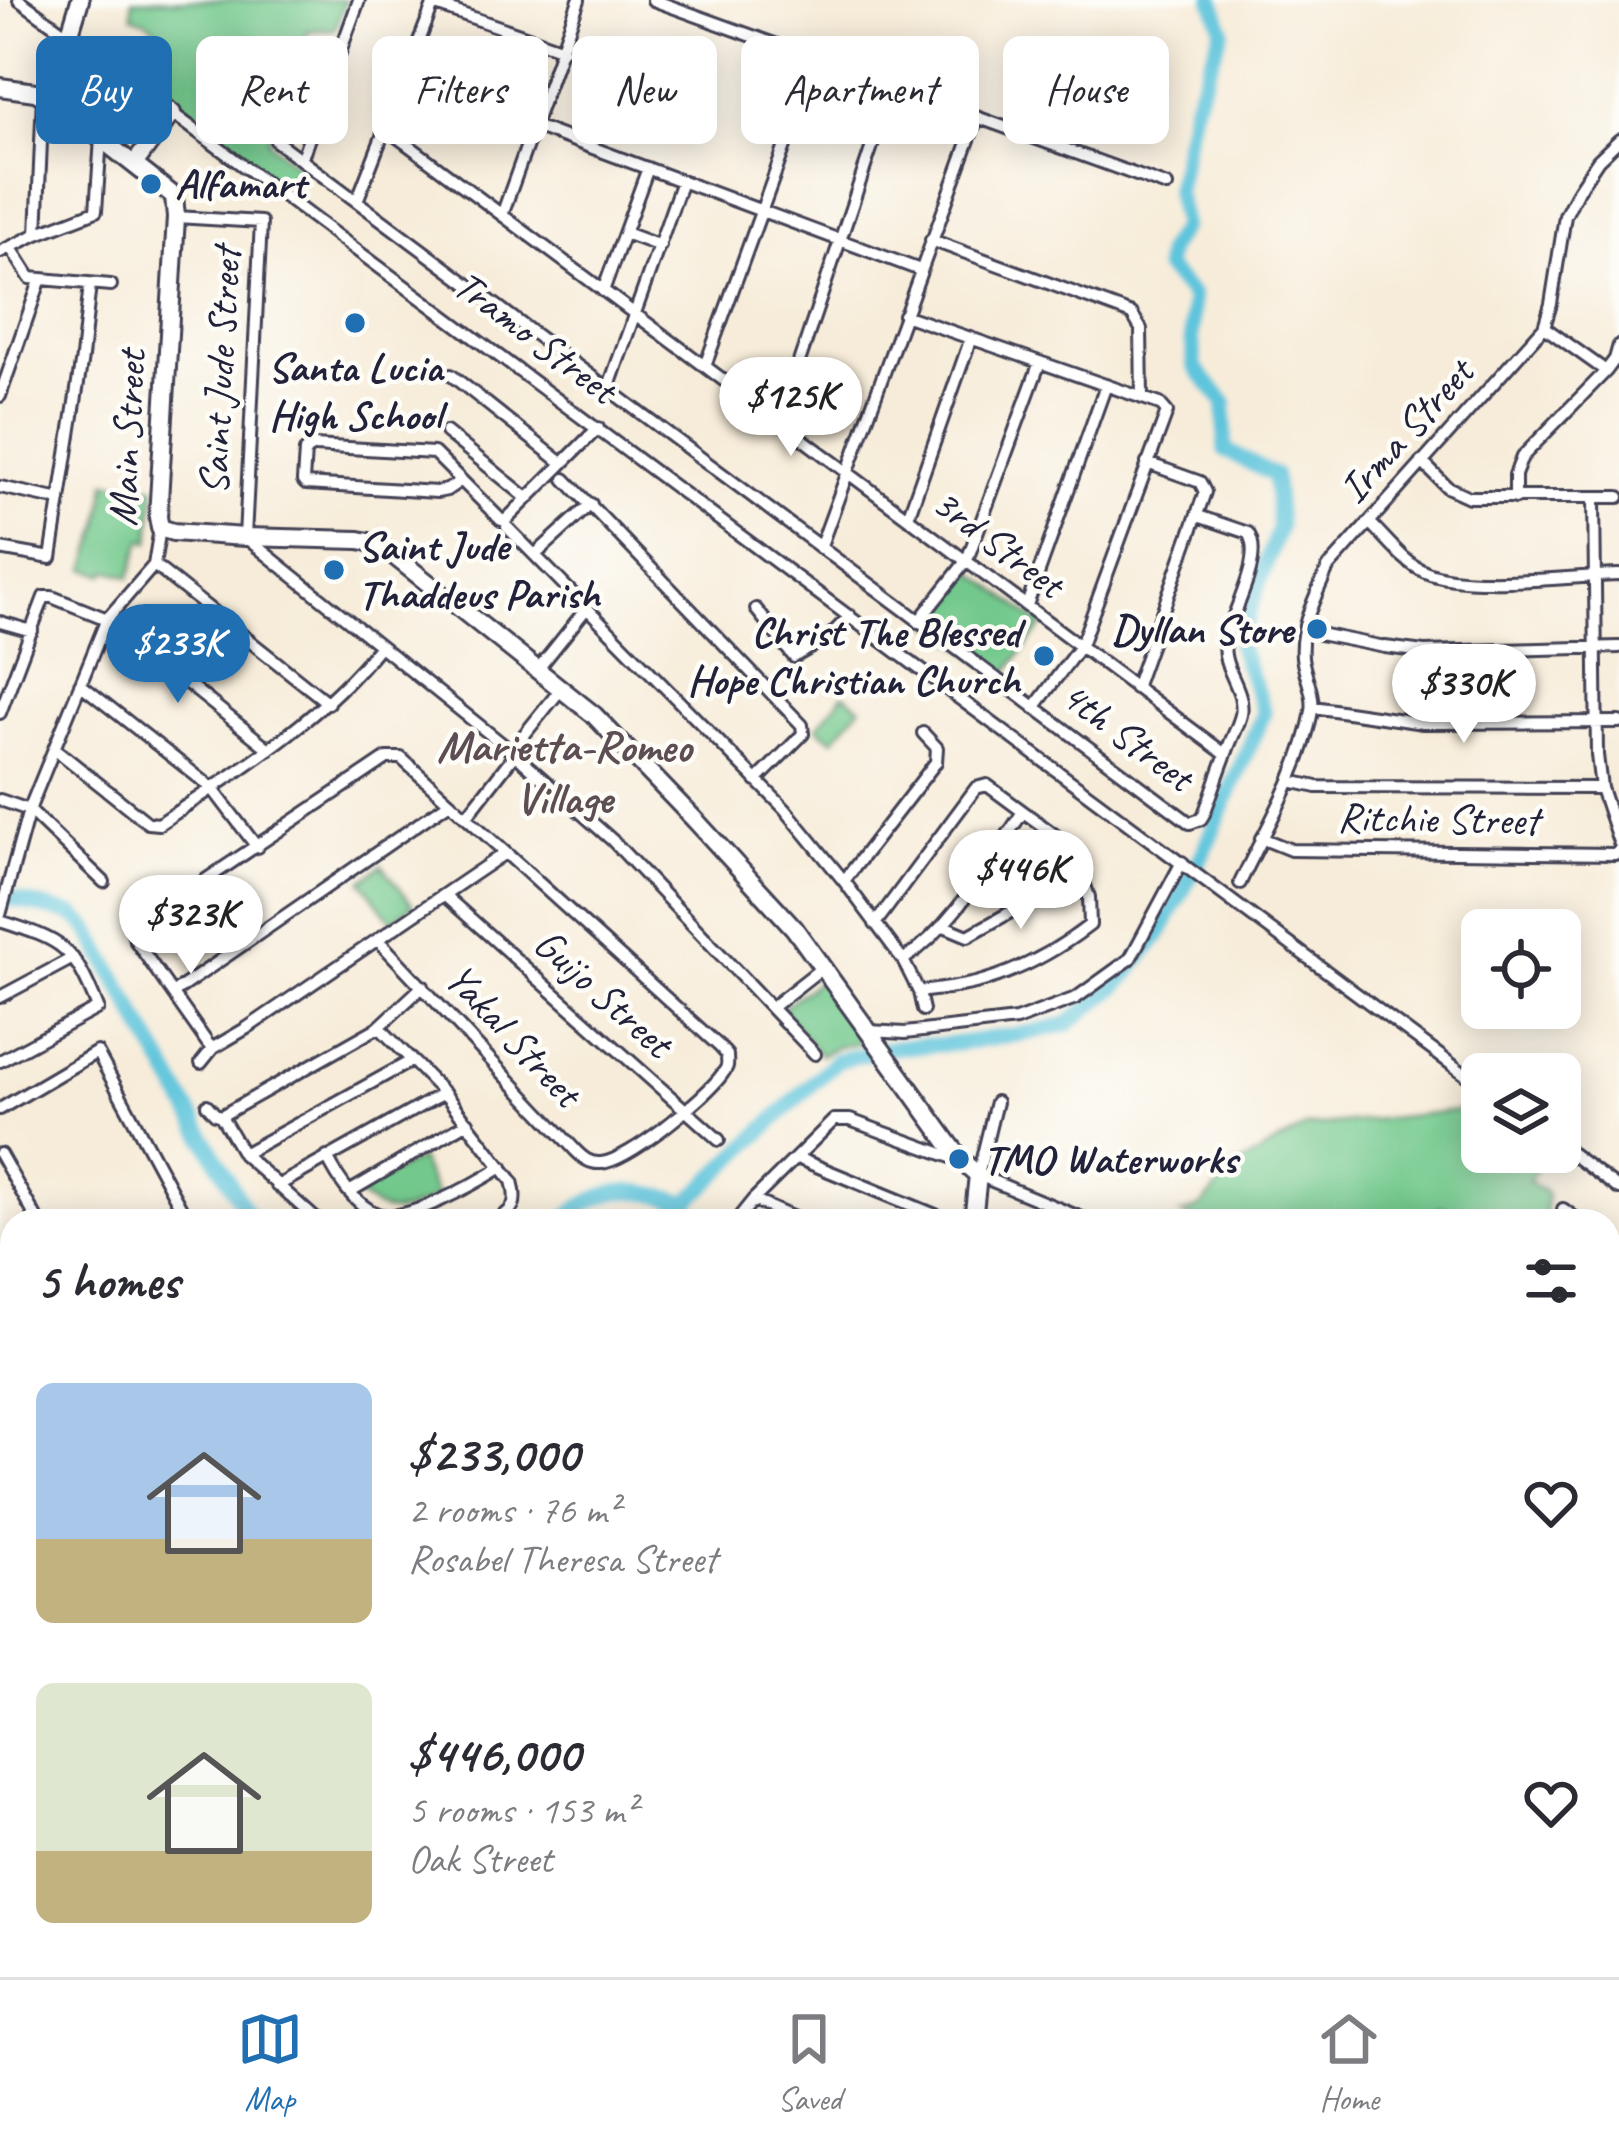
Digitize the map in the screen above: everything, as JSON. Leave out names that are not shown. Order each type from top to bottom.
[{"type":"street","name":"Tramo Street","points":[[19,0],[69,36]]},
{"type":"street","points":[[69,36],[80,0]]},
{"type":"street","points":[[302,160],[359,0]]},
{"type":"street","points":[[548,90],[579,0]]},
{"type":"street","points":[[653,0],[755,36]]},
{"type":"street","points":[[420,36],[434,2],[563,49]]},
{"type":"street","points":[[0,87],[36,94]]},
{"type":"street","name":"Tramo Street","points":[[172,112],[1461,1071]]},
{"type":"street","points":[[979,119],[1167,186]]},
{"type":"street","points":[[548,131],[920,270]]},
{"type":"street","name":"Irma Street","points":[[1240,883],[1290,781],[1313,707],[1301,652],[1310,608],[1328,568],[1544,326],[1565,216],[1598,160],[1619,140]]},
{"type":"street","points":[[37,234],[42,144]]},
{"type":"street","points":[[101,144],[96,211],[5,250],[30,278],[111,285]]},
{"type":"street","points":[[109,144],[171,191],[176,217]]},
{"type":"street","points":[[135,163],[149,144]]},
{"type":"street","name":"4th Street","points":[[280,144],[1190,823],[1204,814],[1225,754]]},
{"type":"street","points":[[357,202],[378,144]]},
{"type":"street","name":"3rd Street","points":[[406,144],[1225,754]]},
{"type":"street","points":[[502,215],[528,144]]},
{"type":"street","points":[[705,366],[787,144]]},
{"type":"street","points":[[778,421],[873,144]]},
{"type":"street","points":[[820,548],[967,144]]},
{"type":"street","points":[[603,291],[649,168]]},
{"type":"street","points":[[608,389],[682,181]]},
{"type":"street","name":"Main Street","points":[[0,918],[28,810],[107,619],[154,565],[160,528],[176,217]]},
{"type":"street","name":"Saint Jude Street","points":[[176,217],[261,222],[245,538]]},
{"type":"street","points":[[625,233],[660,246]]},
{"type":"street","points":[[931,240],[1132,314],[1141,329],[1142,398]]},
{"type":"street","points":[[0,397],[40,281]]},
{"type":"street","points":[[0,549],[51,559],[90,284]]},
{"type":"street","points":[[904,314],[1165,407],[1166,418],[1081,645],[1034,708]]},
{"type":"street","points":[[1544,326],[1606,371]]},
{"type":"street","points":[[908,517],[971,338]]},
{"type":"street","points":[[1516,499],[1515,476],[1522,457],[1606,371],[1619,345]]},
{"type":"street","points":[[919,622],[967,560],[1040,362]]},
{"type":"street","points":[[451,375],[562,463]]},
{"type":"street","points":[[1027,605],[1106,385]]},
{"type":"street","points":[[502,523],[598,428]]},
{"type":"street","points":[[446,432],[527,498]]},
{"type":"street","points":[[460,481],[437,492],[303,483],[305,451],[314,446],[428,452],[439,457],[784,809],[903,960],[923,1010]]},
{"type":"street","points":[[1422,462],[1457,494],[1484,499],[1619,497]]},
{"type":"street","points":[[1135,688],[1205,492],[1203,484],[1147,463]]},
{"type":"street","points":[[566,479],[802,725],[803,734],[756,781]]},
{"type":"street","points":[[0,488],[60,500]]},
{"type":"street","points":[[1594,498],[1597,755],[1618,849]]},
{"type":"street","points":[[535,556],[591,504]]},
{"type":"street","points":[[1198,516],[1249,533],[1254,544],[1226,637],[1224,652],[1240,695],[1241,714],[1225,754]]},
{"type":"street","points":[[1370,522],[1414,566],[1429,574],[1468,581],[1619,575]]},
{"type":"street","points":[[160,528],[245,538],[379,544],[594,715],[710,836],[794,928],[963,1162],[979,1175],[1060,1209]]},
{"type":"street","points":[[245,538],[513,752],[642,869],[815,1054]]},
{"type":"street","points":[[154,565],[328,703]]},
{"type":"street","points":[[0,713],[6,683],[44,597],[52,597],[107,619],[269,749]]},
{"type":"street","points":[[756,608],[794,657],[829,637],[850,616]]},
{"type":"street","points":[[538,669],[586,609]]},
{"type":"street","points":[[0,622],[32,631]]},
{"type":"street","points":[[1304,631],[1424,652],[1619,647]]},
{"type":"street","points":[[55,749],[154,825],[269,749],[328,703],[380,646]]},
{"type":"street","points":[[80,684],[212,788],[257,847]]},
{"type":"street","points":[[466,817],[561,689]]},
{"type":"street","points":[[1313,707],[1423,723],[1619,722]]},
{"type":"street","points":[[844,881],[936,762],[938,748],[923,733]]},
{"type":"street","points":[[213,1048],[133,932],[387,758],[401,758],[727,1055],[725,1071],[687,1112]]},
{"type":"street","points":[[1290,781],[1318,787],[1601,788]]},
{"type":"street","points":[[875,924],[976,788],[987,785],[1067,844],[1089,897],[1090,925],[1007,974],[919,992]]},
{"type":"street","points":[[0,800],[28,810],[104,882]]},
{"type":"street","points":[[173,993],[450,802]]},
{"type":"street","points":[[903,960],[944,926],[1023,812]]},
{"type":"street","name":"Ritchie Street","points":[[1262,838],[1291,850],[1618,849]]},
{"type":"street","points":[[944,926],[968,936],[1016,909],[1067,844]]},
{"type":"street","points":[[201,1063],[213,1048],[505,853]]},
{"type":"street","points":[[0,855],[14,859]]},
{"type":"street","points":[[871,1035],[1016,1020],[1076,998],[1130,959],[1185,864]]},
{"type":"street","name":"Guijo Street","points":[[444,895],[719,1140]]},
{"type":"street","points":[[0,918],[68,949],[98,1008],[0,1061]]},
{"type":"street","name":"Yakal Street","points":[[378,940],[576,1151],[594,1163],[606,1163],[687,1112]]},
{"type":"street","points":[[0,997],[74,958]]},
{"type":"street","points":[[772,1007],[823,968]]},
{"type":"street","points":[[221,1116],[379,1027],[423,986]]},
{"type":"street","points":[[379,1027],[444,1093],[502,1167],[517,1199],[511,1209]]},
{"type":"street","points":[[0,1109],[97,1052],[181,1209]]},
{"type":"street","points":[[243,1154],[411,1061]]},
{"type":"street","points":[[278,1186],[444,1093]]},
{"type":"street","points":[[975,1209],[996,1102]]},
{"type":"street","points":[[207,1105],[221,1116],[243,1154],[304,1209]]},
{"type":"street","points":[[746,1209],[827,1125],[842,1119],[963,1162]]},
{"type":"street","points":[[349,1192],[468,1122]]},
{"type":"street","points":[[0,1154],[31,1209]]},
{"type":"street","points":[[327,1156],[349,1192],[371,1209]]},
{"type":"street","points":[[797,1158],[921,1209]]},
{"type":"street","points":[[1581,1161],[1619,1189]]},
{"type":"street","points":[[425,1209],[502,1167]]},
{"type":"street","points":[[753,1200],[774,1209]]},
{"type":"green space","points":[[132,0],[346,0],[335,29],[308,31],[306,36],[196,36],[196,123],[172,105],[172,36],[163,36],[132,16]]},
{"type":"green space","points":[[224,144],[272,144],[303,171],[290,194]]},
{"type":"green space","points":[[107,482],[155,487],[150,542],[142,540],[130,577],[86,569]]},
{"type":"green space","points":[[969,569],[1043,625],[1003,677],[928,622]]},
{"type":"green space","points":[[844,694],[861,707],[833,740],[817,727]]},
{"type":"green space","points":[[382,865],[413,905],[392,921],[362,881]]},
{"type":"green space","points":[[823,977],[867,1040],[820,1055],[782,1008]]},
{"type":"green space","points":[[1461,1110],[1461,1173],[1534,1173],[1529,1181],[1547,1194],[1545,1209],[1197,1209],[1236,1167],[1306,1127]]},
{"type":"green space","points":[[419,1159],[437,1196],[408,1209],[380,1209],[354,1193]]},
{"type":"waterway","points":[[578,1209],[621,1192],[687,1203],[836,1061],[896,1047],[956,1044],[1068,1024],[1118,985],[1159,935],[1203,853],[1264,712],[1238,643],[1279,527],[1274,475],[1225,450],[1225,403],[1195,367],[1192,296],[1165,268],[1167,251],[1183,226],[1176,190],[1193,108],[1223,29],[1213,0]]},
{"type":"waterway","points":[[0,896],[74,915],[88,928],[244,1209]]},
{"type":"place","name":"Alfamart","points":[[151,184]]},
{"type":"place","name":"Santa Lucia High School","points":[[355,323]]},
{"type":"place","name":"Saint Jude Thaddeus Parish","points":[[334,570]]},
{"type":"place","name":"Dyllan Store","points":[[1317,629]]},
{"type":"place","name":"Christ The Blessed Hope Christian Church","points":[[1044,656]]},
{"type":"place","name":"TMO Waterworks","points":[[959,1159]]},
{"type":"district","name":"Marietta-Romeo Village","points":[[564,772]]}]
